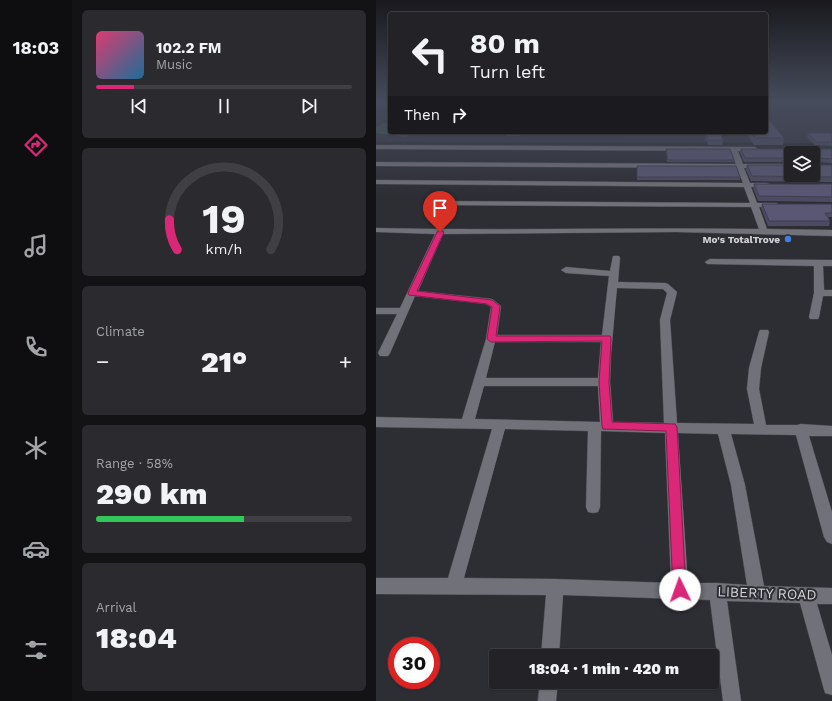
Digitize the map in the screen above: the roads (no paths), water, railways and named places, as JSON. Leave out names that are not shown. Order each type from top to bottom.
[{"type":"street","points":[[376,147],[764,149]]},
{"type":"street","points":[[734,149],[764,232]]},
{"type":"street","points":[[376,164],[507,174],[778,185]]},
{"type":"street","points":[[376,182],[507,174],[739,166],[784,166]]},
{"type":"street","points":[[437,203],[785,205]]},
{"type":"street","points":[[376,230],[440,232],[676,230],[832,233]]},
{"type":"street","points":[[384,353],[440,232]]},
{"type":"street","points":[[593,507],[601,426],[606,338],[616,258]]},
{"type":"street","points":[[710,262],[832,263]]},
{"type":"street","points":[[814,317],[819,293],[818,262]]},
{"type":"street","points":[[566,270],[613,274]]},
{"type":"street","points":[[612,285],[665,286],[672,292],[666,320],[680,590]]},
{"type":"street","points":[[412,293],[489,301],[496,306],[491,339],[467,424]]},
{"type":"street","points":[[819,293],[832,293]]},
{"type":"street","points":[[376,312],[404,311]]},
{"type":"street","points":[[761,429],[753,389],[755,368],[764,332]]},
{"type":"street","points":[[491,339],[606,338]]},
{"type":"street","points":[[479,382],[604,382]]},
{"type":"street","points":[[376,422],[801,429],[832,431]]},
{"type":"street","points":[[454,586],[500,424]]},
{"type":"street","points":[[723,428],[738,485],[757,593]]},
{"type":"street","points":[[801,429],[832,537]]},
{"type":"street","name":"LIBERTY ROAD","points":[[376,586],[555,587],[832,596]]},
{"type":"street","points":[[551,649],[555,587]]},
{"type":"street","points":[[717,592],[732,701]]},
{"type":"street","points":[[806,595],[832,686]]},
{"type":"street","points":[[547,701],[548,689]]},
{"type":"place","name":"Mo's TotalTrove","points":[[788,239]]}]
